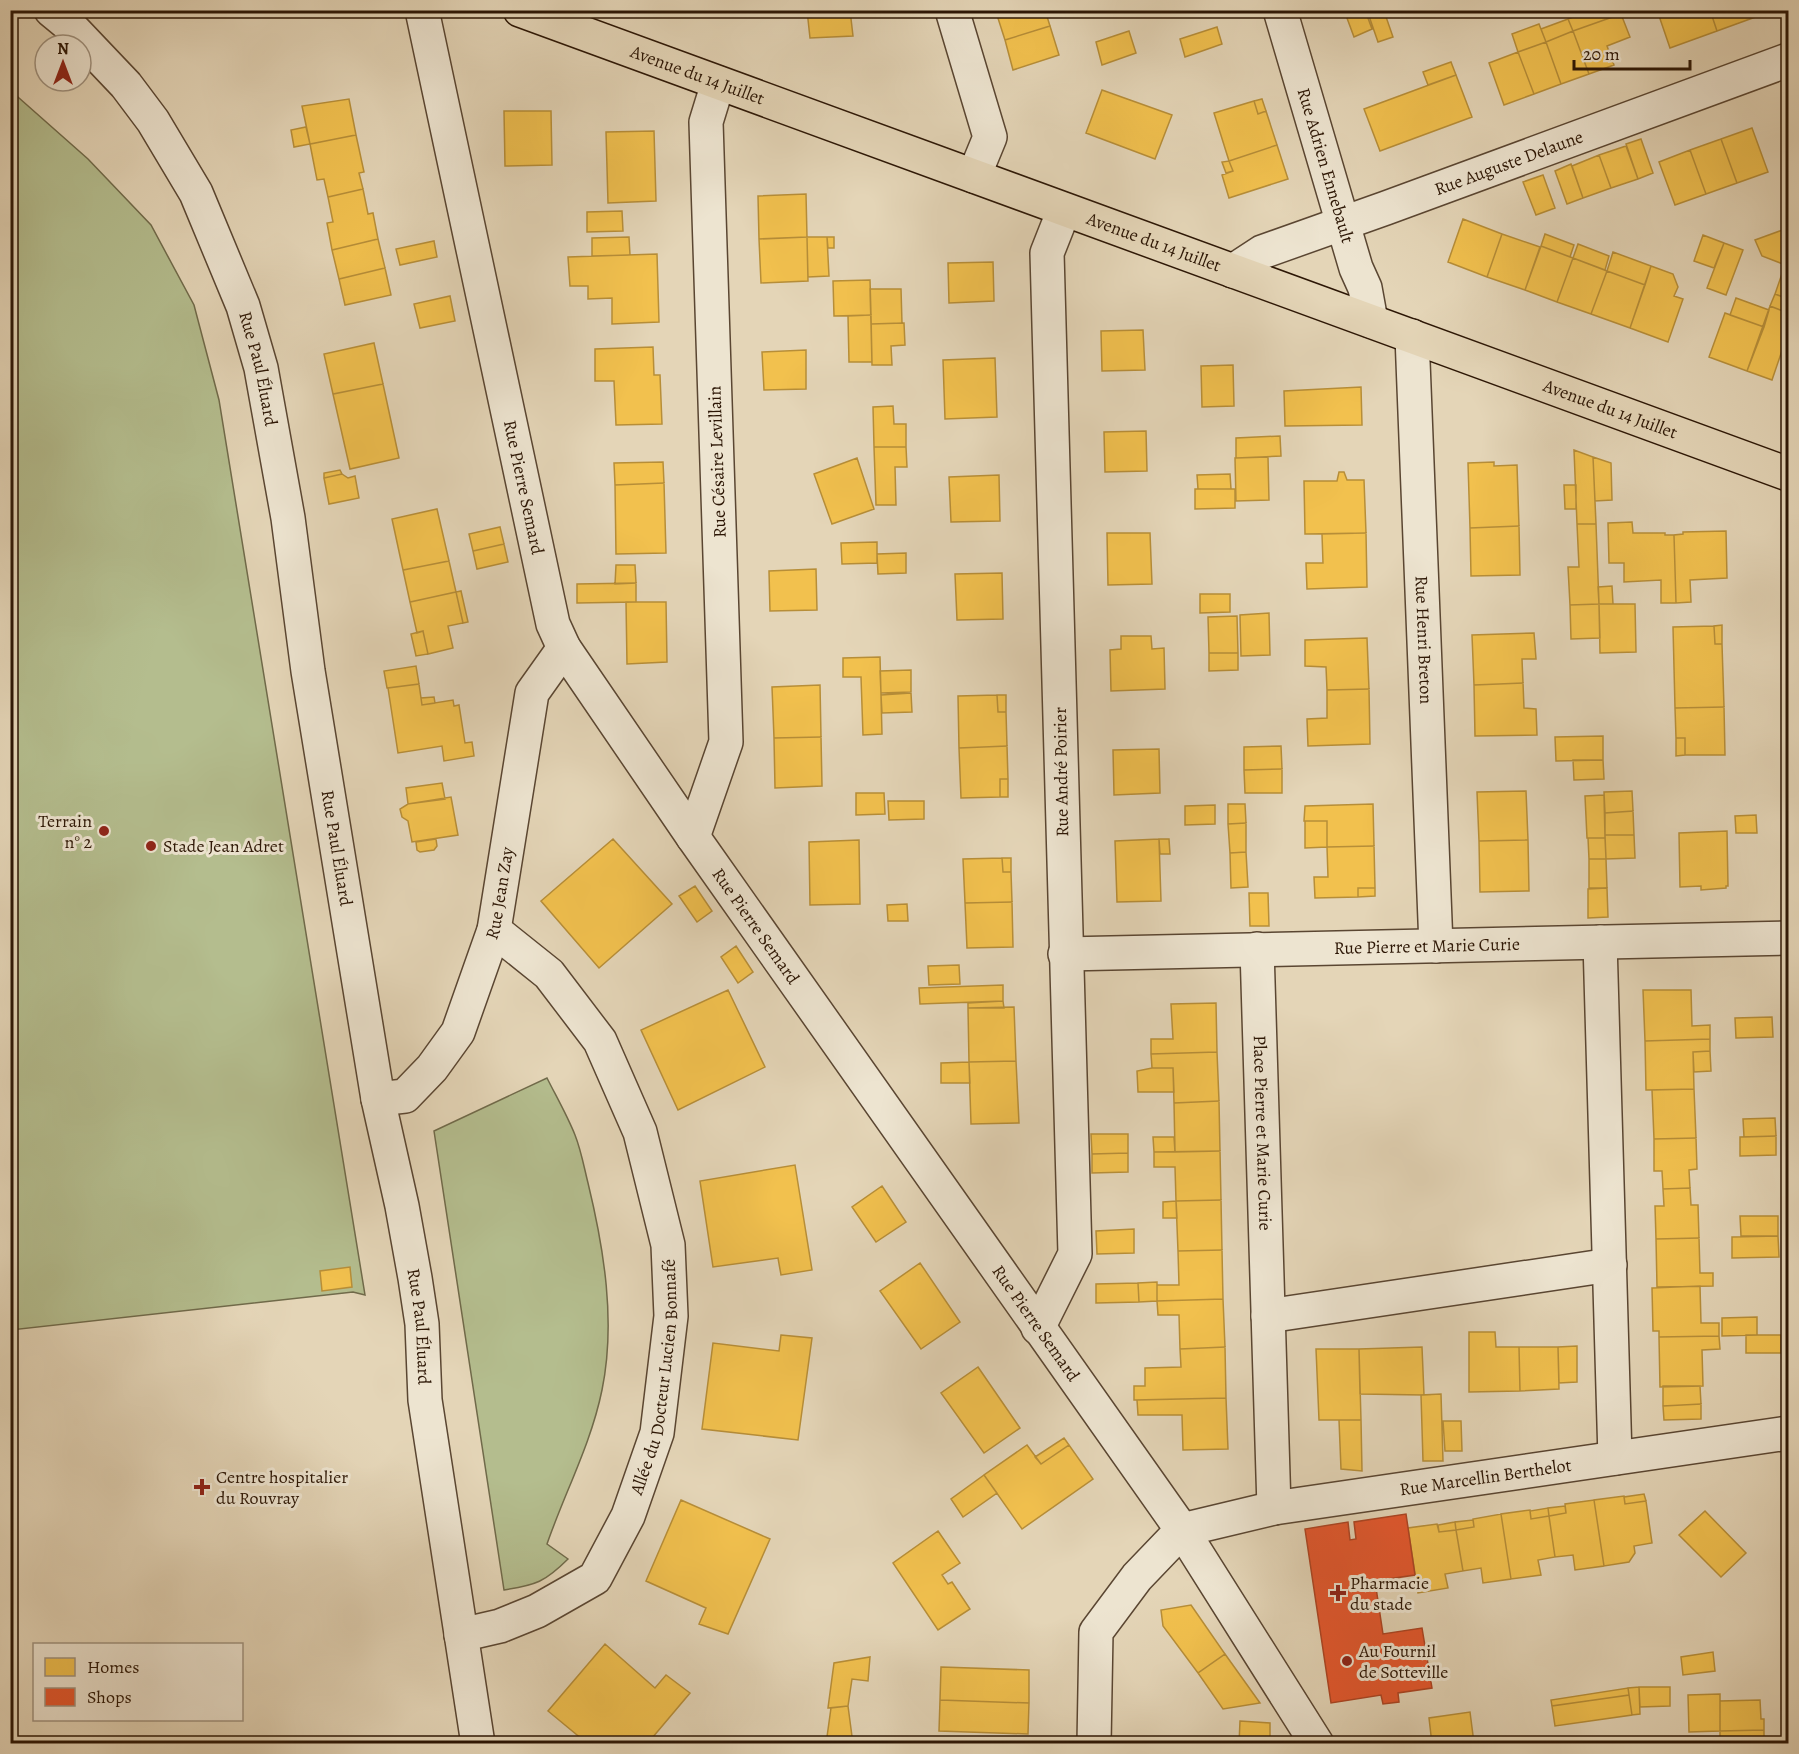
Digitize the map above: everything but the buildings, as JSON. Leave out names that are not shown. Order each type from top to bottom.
[{"type":"main road","name":"Avenue du 14 Juillet","points":[[520,10],[1788,474]]},
{"type":"street","name":"Rue Paul Éluard","points":[[51,10],[68,24],[126,85],[153,120],[200,202],[243,306],[261,368],[286,506],[308,671],[378,1100],[402,1206],[415,1278],[422,1324],[425,1400],[478,1743]]},
{"type":"street","name":"Rue Pierre Semard","points":[[422,10],[553,624],[564,648],[693,837],[1182,1530],[1317,1743]]},
{"type":"street","points":[[952,10],[990,137],[974,176]]},
{"type":"street","name":"Rue Adrien Ennebault","points":[[1285,12],[1356,268],[1365,288],[1371,321]]},
{"type":"street","name":"Rue Auguste Delaune","points":[[1233,271],[1262,252],[1788,60]]},
{"type":"street","name":"Rue Césaire Levillain","points":[[693,837],[726,742],[706,122],[718,83]]},
{"type":"street","name":"Rue André Poirier","points":[[1038,1328],[1075,1254],[1047,253],[1064,210]]},
{"type":"street","name":"Rue Henri Breton","points":[[1412,336],[1436,946]]},
{"type":"street","name":"Rue Jean Zay","points":[[378,1100],[405,1096],[432,1068],[458,1032],[494,930],[532,693],[564,648]]},
{"type":"street","name":"Allée du Docteur Lucien Bonnafé","points":[[461,1635],[500,1626],[537,1611],[595,1578],[628,1516],[657,1433],[671,1316],[668,1245],[640,1132],[600,1041],[549,974],[494,930]]},
{"type":"street","name":"Rue Pierre et Marie Curie","points":[[1065,954],[1788,938]]},
{"type":"street","points":[[1600,942],[1615,1458]]},
{"type":"street","name":"Place Pierre et Marie Curie","points":[[1257,949],[1274,1508]]},
{"type":"street","points":[[1268,1316],[1610,1265]]},
{"type":"street","name":"Rue Marcellin Berthelot","points":[[1182,1530],[1274,1508],[1788,1433]]},
{"type":"street","points":[[1094,1743],[1096,1632],[1137,1577],[1182,1530]]},
{"type":"green space","name":"Stade Jean Adret","points":[[10,90],[88,159],[151,225],[194,305],[219,400],[365,1295],[353,1292],[11,1330]]},
{"type":"green space","points":[[547,1078],[569,1120],[577,1141],[594,1208],[603,1260],[608,1312],[606,1364],[602,1390],[585,1449],[547,1544],[568,1559],[546,1578],[504,1590],[434,1131]]},
{"type":"place","name":"Terrain n° 2","points":[[104,831]]},
{"type":"place","name":"Stade Jean Adret","points":[[151,846]]},
{"type":"place","name":"Centre hospitalier du Rouvray","points":[[202,1487]]},
{"type":"place","name":"Pharmacie du stade","points":[[1338,1593]]},
{"type":"place","name":"Au Fournil de Sotteville","points":[[1347,1661]]}]
